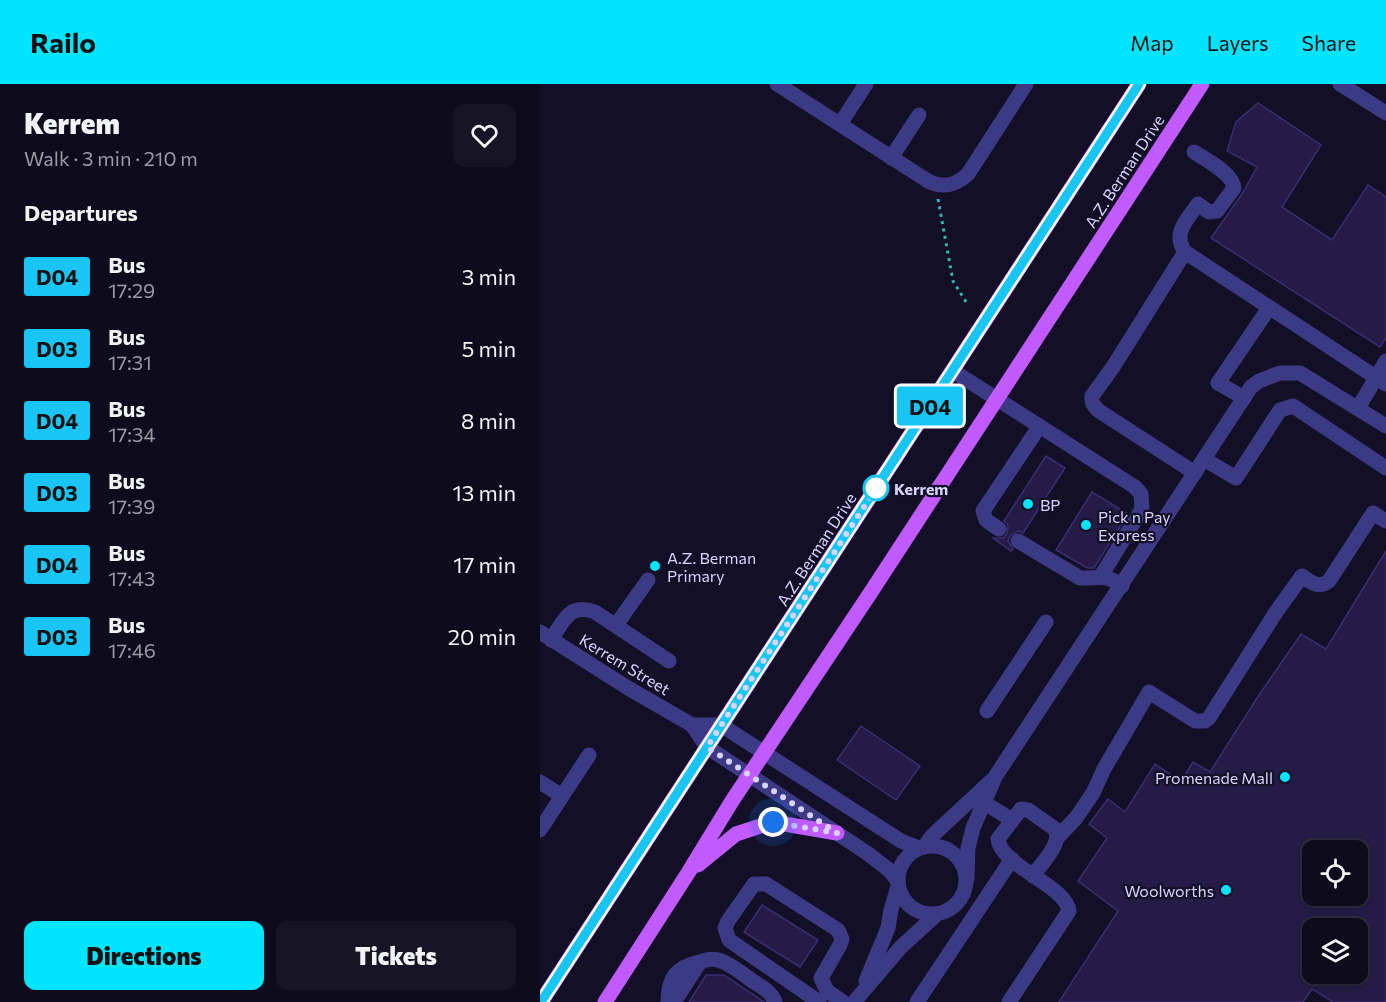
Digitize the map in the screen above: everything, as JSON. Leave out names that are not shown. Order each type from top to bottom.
[{"type":"main road","name":"A.Z. Berman Drive","points":[[541,1002],[1139,84]]},
{"type":"main road","name":"A.Z. Berman Drive","points":[[604,1002],[1202,84]]},
{"type":"main road","points":[[688,873],[736,834],[773,822],[837,833]]},
{"type":"street","points":[[777,84],[936,185],[951,185],[961,181],[968,174],[1026,84]]},
{"type":"street","points":[[840,124],[866,84]]},
{"type":"street","points":[[1340,84],[1386,113]]},
{"type":"street","points":[[891,158],[919,115]]},
{"type":"street","points":[[1194,152],[1229,177],[1234,188],[1217,212],[1209,212],[1198,204],[1180,230],[1180,245],[1185,252],[1381,381]]},
{"type":"street","points":[[1185,252],[1091,400],[1093,406],[1099,411],[1195,473]]},
{"type":"street","points":[[1244,398],[1218,383],[1269,308]]},
{"type":"street","points":[[1358,408],[1381,381],[1386,361]]},
{"type":"street","points":[[953,371],[1039,428],[1135,487],[1141,494],[1142,509],[1101,576]]},
{"type":"street","points":[[898,884],[908,905],[916,911],[937,914],[947,911],[962,898],[967,879],[968,848],[973,828],[995,777],[1251,387],[1259,381],[1280,373],[1290,371],[1300,373],[1386,426]]},
{"type":"street","points":[[1204,459],[1236,478],[1280,410],[1293,406],[1386,468]]},
{"type":"street","points":[[999,529],[986,520],[983,511],[1039,428]]},
{"type":"street","points":[[1033,876],[1057,842],[1058,837],[1076,818],[1093,793],[1104,769],[1149,692],[1196,721],[1205,721],[1302,576],[1314,584],[1324,585],[1329,581],[1373,513],[1386,521]]},
{"type":"street","points":[[1022,544],[1080,578],[1101,576],[1122,586]]},
{"type":"street","points":[[616,625],[648,580]]},
{"type":"street","points":[[545,636],[574,610],[584,608],[616,625],[669,661]]},
{"type":"street","points":[[987,711],[1046,622]]},
{"type":"street","name":"Kerrem Street","points":[[545,636],[693,725],[707,747],[879,861],[898,884]]},
{"type":"street","name":"Kerrem Street","points":[[693,725],[721,725]]},
{"type":"street","points":[[721,725],[901,841],[922,848]]},
{"type":"street","points":[[540,830],[589,755]]},
{"type":"street","points":[[922,848],[995,777]]},
{"type":"street","points":[[540,782],[562,796]]},
{"type":"street","points":[[985,803],[1012,820]]},
{"type":"street","points":[[1009,1002],[1069,911],[1064,898],[1012,859],[997,842],[1018,810],[1024,808],[1055,829],[1058,837]]},
{"type":"street","points":[[863,989],[888,928],[903,861],[910,854],[922,848],[936,846],[952,853],[964,867],[967,879]]},
{"type":"street","points":[[917,1002],[1012,859]]},
{"type":"street","points":[[819,1002],[729,940],[725,928],[728,921],[754,884],[766,884],[838,930],[842,939],[840,945],[821,978],[827,991],[843,1002]]},
{"type":"street","points":[[854,1002],[900,948],[937,914]]},
{"type":"street","points":[[668,1002],[669,987],[674,975],[682,967],[709,959],[719,960],[767,991],[775,1002]]},
{"type":"street","points":[[674,1002],[699,962]]},
{"type":"path","points":[[936,185],[953,281],[968,305]]},
{"type":"building","points":[[1258,103],[1321,145],[1282,207],[1332,240],[1368,185],[1386,197],[1386,338],[1380,347],[1211,238],[1242,194],[1257,167],[1227,151],[1236,122]]},
{"type":"building","points":[[1046,456],[1065,468],[1023,533],[1018,531],[1010,536],[1008,541],[1013,549],[1011,551],[993,538],[1003,538],[1007,534],[1008,525],[1004,521]]},
{"type":"building","points":[[1092,492],[1128,514],[1094,568],[1087,568],[1056,550]]},
{"type":"building","name":"Promenade Mall","points":[[1386,551],[1386,1002],[1333,1002],[1312,989],[1303,1002],[1059,1002],[1118,911],[1078,881],[1107,838],[1089,824],[1108,799],[1125,812],[1155,764],[1181,781],[1193,762],[1210,772],[1301,634],[1326,649]]},
{"type":"building","points":[[861,726],[920,766],[896,800],[837,760]]},
{"type":"building","points":[[762,905],[818,940],[800,967],[744,932]]},
{"type":"building","points":[[706,975],[724,975],[764,1002],[689,1002]]},
{"type":"bus line","name":"D04","points":[[541,1002],[1139,84]]},
{"type":"place","name":"Kerrem","points":[[876,488]]},
{"type":"place","name":"BP","points":[[1028,504]]},
{"type":"place","name":"Pick n Pay Express","points":[[1086,525]]},
{"type":"place","name":"A.Z. Berman Primary","points":[[655,566]]},
{"type":"place","name":"Promenade Mall","points":[[1285,777]]},
{"type":"place","name":"Woolworths","points":[[1226,890]]},
{"type":"route","points":[[773,822],[837,833],[707,747],[881,481],[876,488]]}]
